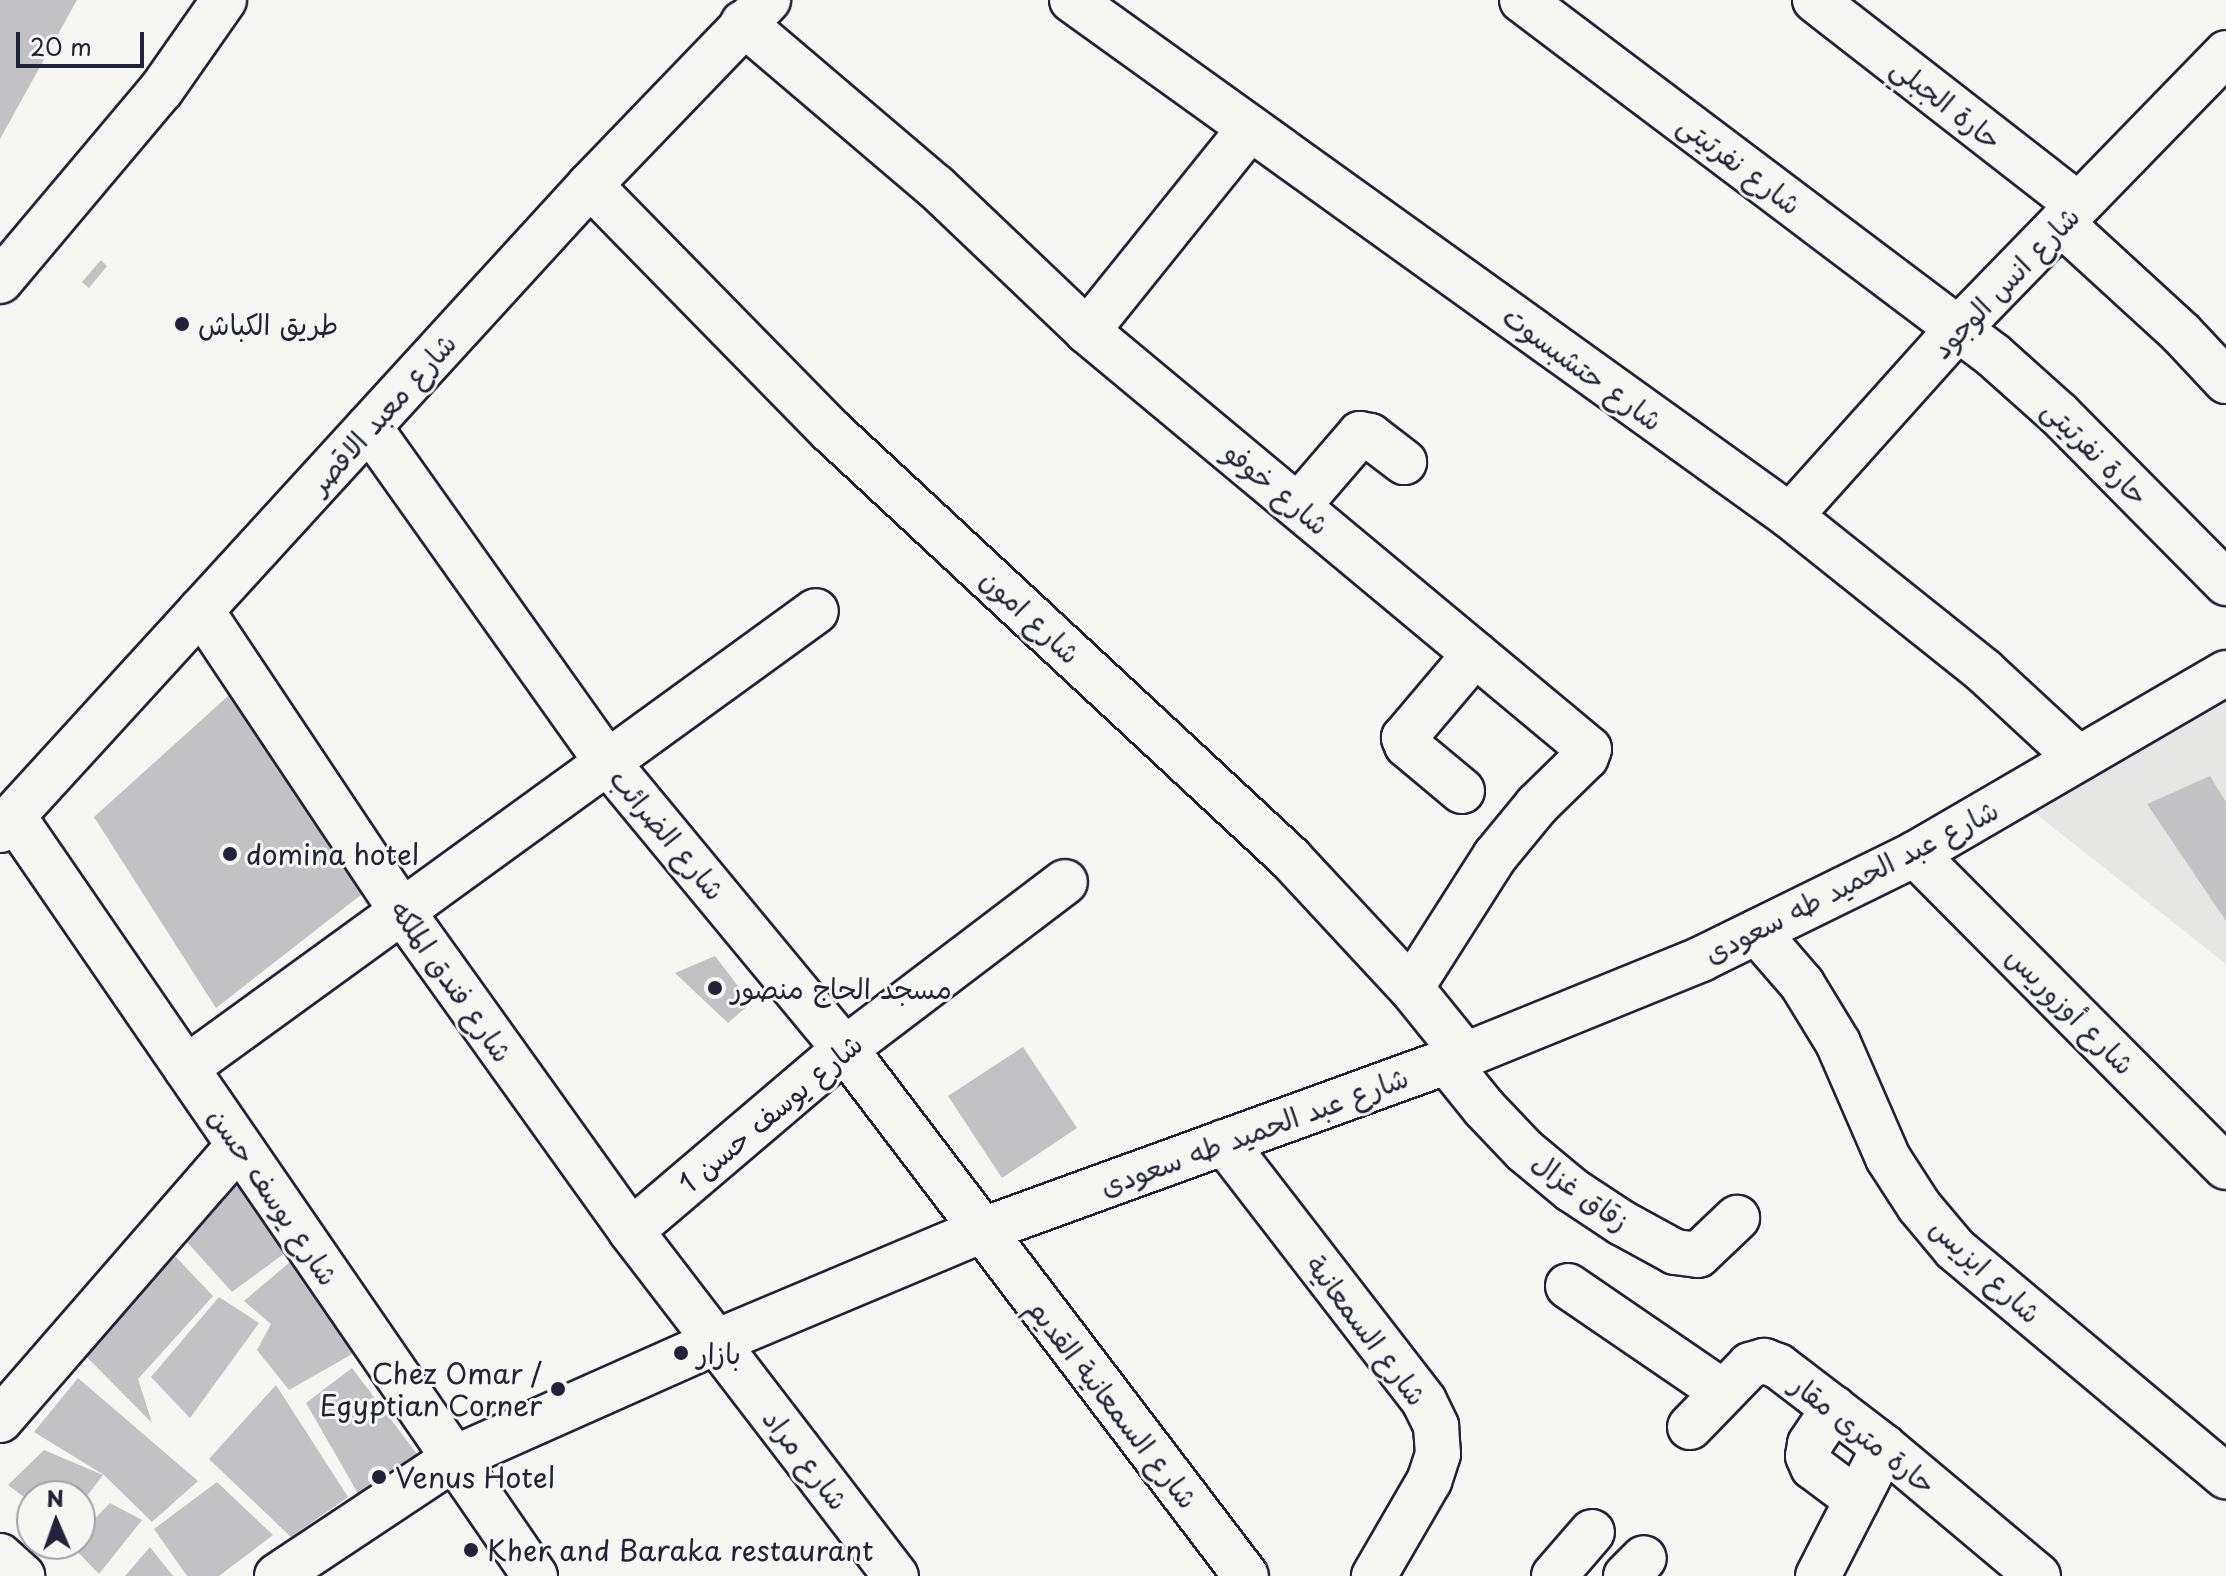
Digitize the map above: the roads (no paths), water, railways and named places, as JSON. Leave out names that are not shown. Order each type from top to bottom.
[{"type":"street","points":[[0,281],[161,90],[224,0]]},
{"type":"street","name":"شارع حتشبسوت","points":[[1072,0],[1790,516],[1984,671],[2077,757]]},
{"type":"street","name":"شارع نفرتيتى","points":[[1522,0],[1958,329]]},
{"type":"street","name":"حارة الجبلي","points":[[1815,0],[2070,214],[2226,381]]},
{"type":"street","name":"شارع معبد الاقصر","points":[[6,823],[590,185],[756,11]]},
{"type":"street","name":"شارع خوفو","points":[[756,11],[1087,331],[1586,745],[1589,754],[1515,830],[1411,988]]},
{"type":"street","name":"شارع انس الوجود","points":[[1790,516],[1958,329],[2222,64]]},
{"type":"street","points":[[1087,331],[1250,128]]},
{"type":"street","name":"شارع امون","points":[[590,185],[831,431],[1279,847],[1411,988],[1456,1058]]},
{"type":"street","name":"حارة نفرتيتى","points":[[1958,329],[2059,414],[2226,583]]},
{"type":"street","name":"شارع الضرائب","points":[[369,427],[608,763],[845,1049],[980,1231]]},
{"type":"street","points":[[1298,506],[1360,434],[1370,436],[1404,462]]},
{"type":"street","name":"شارع فندق الملكه","points":[[201,610],[402,911],[631,1231],[716,1342]]},
{"type":"street","points":[[186,1068],[816,611]]},
{"type":"street","points":[[1462,791],[1407,745],[1404,738],[1475,654]]},
{"type":"street","name":"شارع عبد الحميد طه سعودى","points":[[277,1576],[453,1459],[716,1342],[980,1231],[1584,1009],[1757,932],[1915,854],[2226,673]]},
{"type":"street","name":"شارع يوسف حسن","points":[[6,823],[186,1068],[535,1576]]},
{"type":"street","name":"شارع أوزوريس","points":[[1915,854],[2226,1167]]},
{"type":"street","name":"شارع يوسف حسن 1","points":[[631,1231],[845,1049],[1065,882]]},
{"type":"street","name":"شارع ايزيس","points":[[1757,932],[1802,984],[1838,1043],[1888,1158],[1919,1206],[1955,1249],[2226,1476]]},
{"type":"street","name":"زقاق غزال","points":[[1456,1058],[1484,1108],[1525,1151],[1572,1190],[1622,1223],[1675,1252],[1698,1255],[1737,1218]]},
{"type":"street","name":"شارع السمعانية","points":[[1224,1142],[1424,1401],[1436,1426],[1438,1454],[1429,1481],[1374,1576]]},
{"type":"street","points":[[0,1420],[239,1145]]},
{"type":"street","name":"شارع السمعانية القديم","points":[[980,1231],[1246,1576]]},
{"type":"street","points":[[1568,1286],[1723,1392]]},
{"type":"street","name":"شارع مراد","points":[[716,1342],[896,1576]]},
{"type":"street","name":"حارة مترى مقار","points":[[1690,1427],[1750,1365],[1764,1361],[1778,1366],[1884,1447],[2038,1576]]},
{"type":"street","points":[[1834,1408],[1810,1444],[1808,1456],[1813,1467],[1857,1500]]},
{"type":"street","points":[[1818,1576],[1884,1447]]},
{"type":"street","points":[[1554,1576],[1592,1532]]},
{"type":"street","points":[[0,1556],[22,1576]]},
{"type":"place","name":"طريق الكباش","points":[[182,324]]},
{"type":"place","name":"domina hotel","points":[[230,854]]},
{"type":"place","name":"مسجد الحاج منصور","points":[[715,988]]},
{"type":"place","name":"بازار","points":[[681,1353]]},
{"type":"place","name":"Chez Omar / Egyptian Corner","points":[[558,1389]]},
{"type":"place","name":"Venus Hotel","points":[[379,1477]]},
{"type":"place","name":"Kher and Baraka restaurant","points":[[471,1550]]}]
